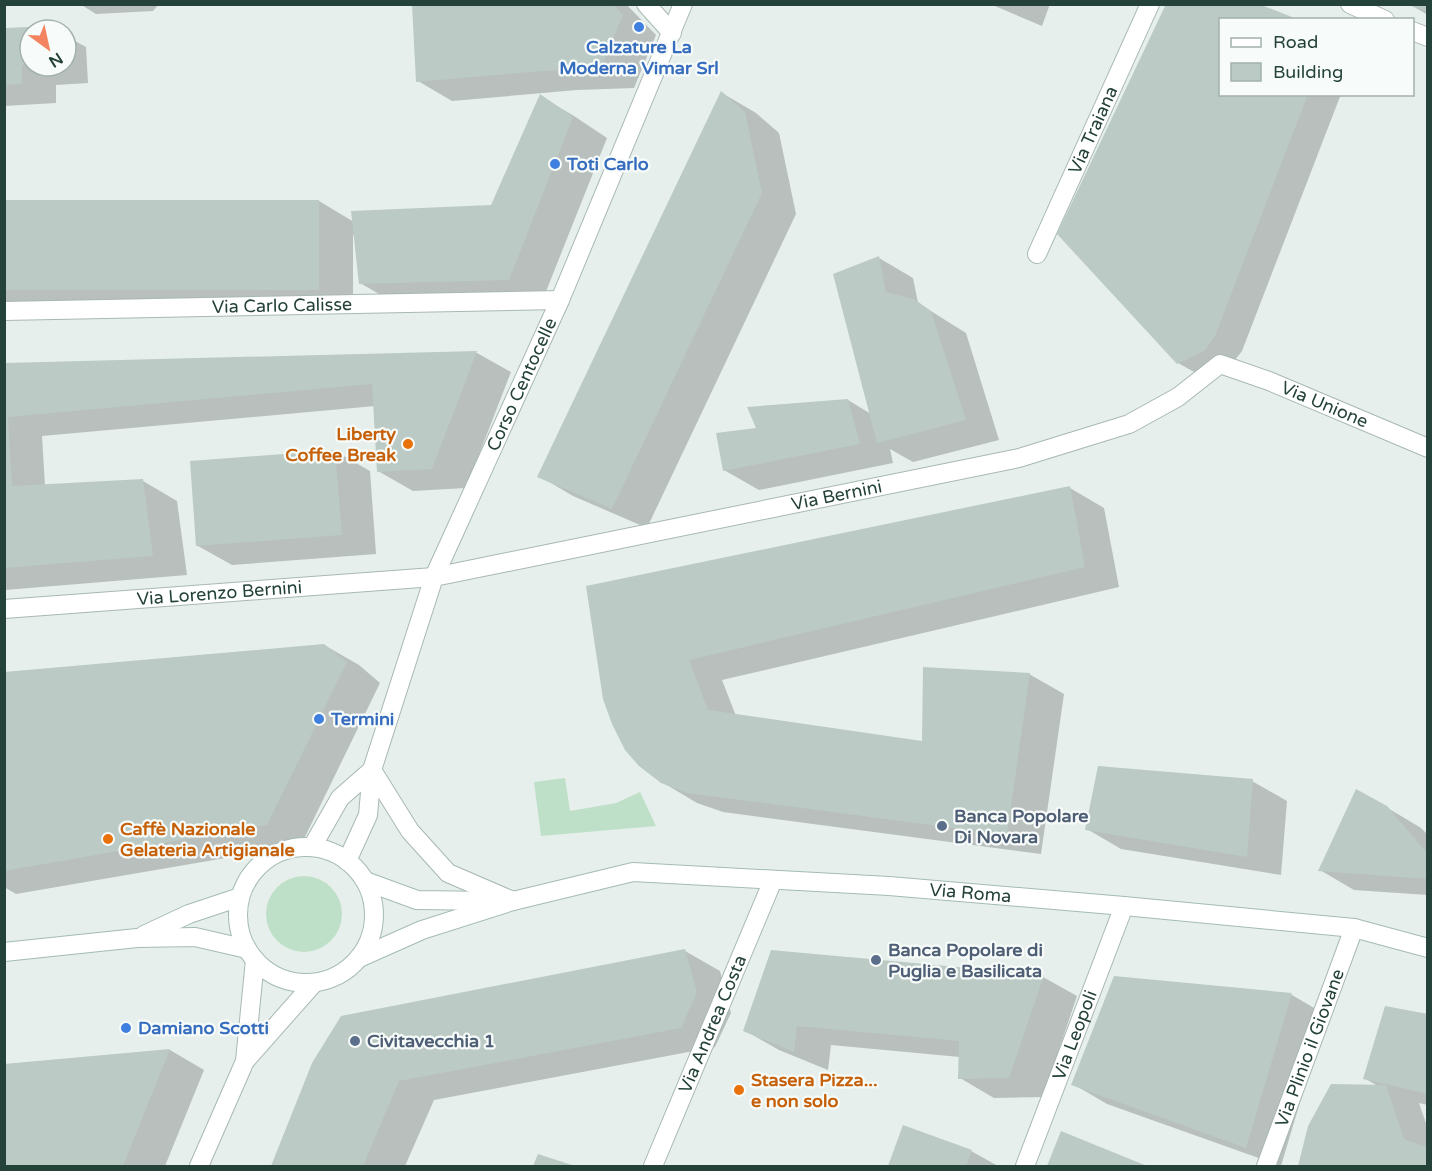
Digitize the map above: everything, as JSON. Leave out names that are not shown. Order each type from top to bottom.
[{"type":"street","points":[[646,4],[672,33]]},
{"type":"street","name":"Corso Centocelle","points":[[347,861],[368,815],[372,770],[434,577],[560,300],[683,4]]},
{"type":"street","name":"Via Traiana","points":[[1037,254],[1150,4]]},
{"type":"street","points":[[1350,4],[1375,12]]},
{"type":"street","points":[[1414,31],[1428,37]]},
{"type":"street","name":"Via Carlo Calisse","points":[[4,311],[560,300]]},
{"type":"street","name":"Via Bernini","points":[[434,577],[1019,458],[1129,423],[1178,397],[1220,364]]},
{"type":"street","name":"Via Unione","points":[[1220,364],[1269,381],[1428,448]]},
{"type":"street","name":"Via Lorenzo Bernini","points":[[4,609],[434,577]]},
{"type":"street","points":[[312,847],[340,798],[372,770],[410,831],[448,873],[513,901]]},
{"type":"street","points":[[359,958],[372,932],[374,907],[365,881],[347,861],[335,853],[312,847],[283,850],[254,870],[245,883],[237,911],[241,937],[251,955],[265,970],[276,976],[301,983],[314,982],[340,974],[359,958],[422,930],[513,901]]},
{"type":"street","name":"Via Roma","points":[[513,901],[633,872],[889,886],[1124,906],[1354,928],[1428,948]]},
{"type":"street","name":"Via Andrea Costa","points":[[653,1167],[773,880]]},
{"type":"street","points":[[365,881],[417,900],[513,901]]},
{"type":"street","points":[[137,939],[189,914],[240,897]]},
{"type":"street","name":"Via Leopoli","points":[[1025,1167],[1124,906]]},
{"type":"street","name":"Via Plinio il Giovane","points":[[1266,1167],[1354,928]]},
{"type":"street","points":[[4,952],[137,939],[195,938],[251,955]]},
{"type":"street","points":[[245,1061],[251,955]]},
{"type":"street","points":[[199,1167],[245,1061],[314,982]]},
{"type":"green space","points":[[565,778],[570,811],[616,803],[640,792],[656,826],[541,836],[534,782]]},
{"type":"green space","points":[[304,876],[319,879],[331,887],[339,899],[342,914],[339,929],[331,941],[319,949],[304,952],[289,949],[277,941],[269,929],[266,914],[269,899],[277,887],[289,879]]},
{"type":"building","points":[[412,4],[613,4],[623,15],[600,69],[542,71],[416,82]]},
{"type":"building","points":[[1166,4],[1259,4],[1294,18],[1219,18],[1219,96],[1307,96],[1215,336],[1205,350],[1177,364],[1057,234]]},
{"type":"building","points":[[1428,4],[1428,12],[1409,5]]},
{"type":"building","points":[[18,27],[18,78],[22,78],[22,84],[4,85],[4,28]]},
{"type":"building","points":[[721,91],[745,112],[762,193],[612,509],[537,477]]},
{"type":"building","points":[[540,94],[573,117],[509,280],[359,284],[351,211],[491,205]]},
{"type":"building","points":[[4,200],[319,200],[319,290],[4,290]]},
{"type":"building","points":[[879,256],[886,292],[914,299],[931,311],[966,420],[877,443],[833,274]]},
{"type":"building","points":[[477,351],[432,469],[377,472],[372,384],[8,417],[12,486],[143,479],[153,556],[4,568],[4,363]]},
{"type":"building","points":[[848,399],[860,444],[723,471],[716,433],[756,428],[747,407]]},
{"type":"building","points":[[335,450],[342,535],[196,546],[190,461]]},
{"type":"building","points":[[1070,486],[1085,567],[689,660],[708,710],[922,741],[923,667],[1030,673],[1007,835],[687,793],[661,783],[639,766],[625,750],[603,699],[586,586]]},
{"type":"building","points":[[324,644],[347,662],[267,825],[4,871],[4,672]]},
{"type":"building","points":[[1098,766],[1253,779],[1247,857],[1085,830]]},
{"type":"building","points":[[1356,789],[1387,806],[1428,854],[1428,879],[1318,871]]},
{"type":"building","points":[[685,949],[697,992],[681,1028],[399,1081],[363,1166],[271,1166],[312,1063],[341,1016]]},
{"type":"building","points":[[771,950],[1044,975],[1009,1078],[958,1079],[959,1041],[797,1026],[794,1052],[743,1031]]},
{"type":"building","points":[[1114,976],[1292,993],[1246,1148],[1071,1085]]},
{"type":"building","points":[[1385,1006],[1428,1014],[1428,1094],[1363,1079]]},
{"type":"building","points":[[170,1049],[123,1166],[4,1166],[4,1064]]},
{"type":"building","points":[[1331,1084],[1386,1085],[1404,1139],[1428,1148],[1428,1166],[1298,1166],[1308,1126]]},
{"type":"building","points":[[903,1125],[972,1150],[966,1166],[888,1166]]},
{"type":"building","points":[[1061,1131],[1147,1166],[1047,1166]]},
{"type":"building","points":[[538,1154],[575,1166],[533,1166]]},
{"type":"place","name":"Calzature La Moderna Vimar Srl","points":[[639,27]]},
{"type":"place","name":"Toti Carlo","points":[[555,164]]},
{"type":"place","name":"Liberty Coffee Break","points":[[408,444]]},
{"type":"place","name":"Termini","points":[[319,719]]},
{"type":"place","name":"Banca Popolare Di Novara","points":[[942,826]]},
{"type":"place","name":"Caffè Nazionale Gelateria Artigianale","points":[[108,839]]},
{"type":"place","name":"Banca Popolare di Puglia e Basilicata","points":[[876,960]]},
{"type":"place","name":"Damiano Scotti","points":[[126,1028]]},
{"type":"place","name":"Civitavecchia 1","points":[[355,1041]]},
{"type":"place","name":"Stasera Pizza... e non solo","points":[[739,1090]]}]
